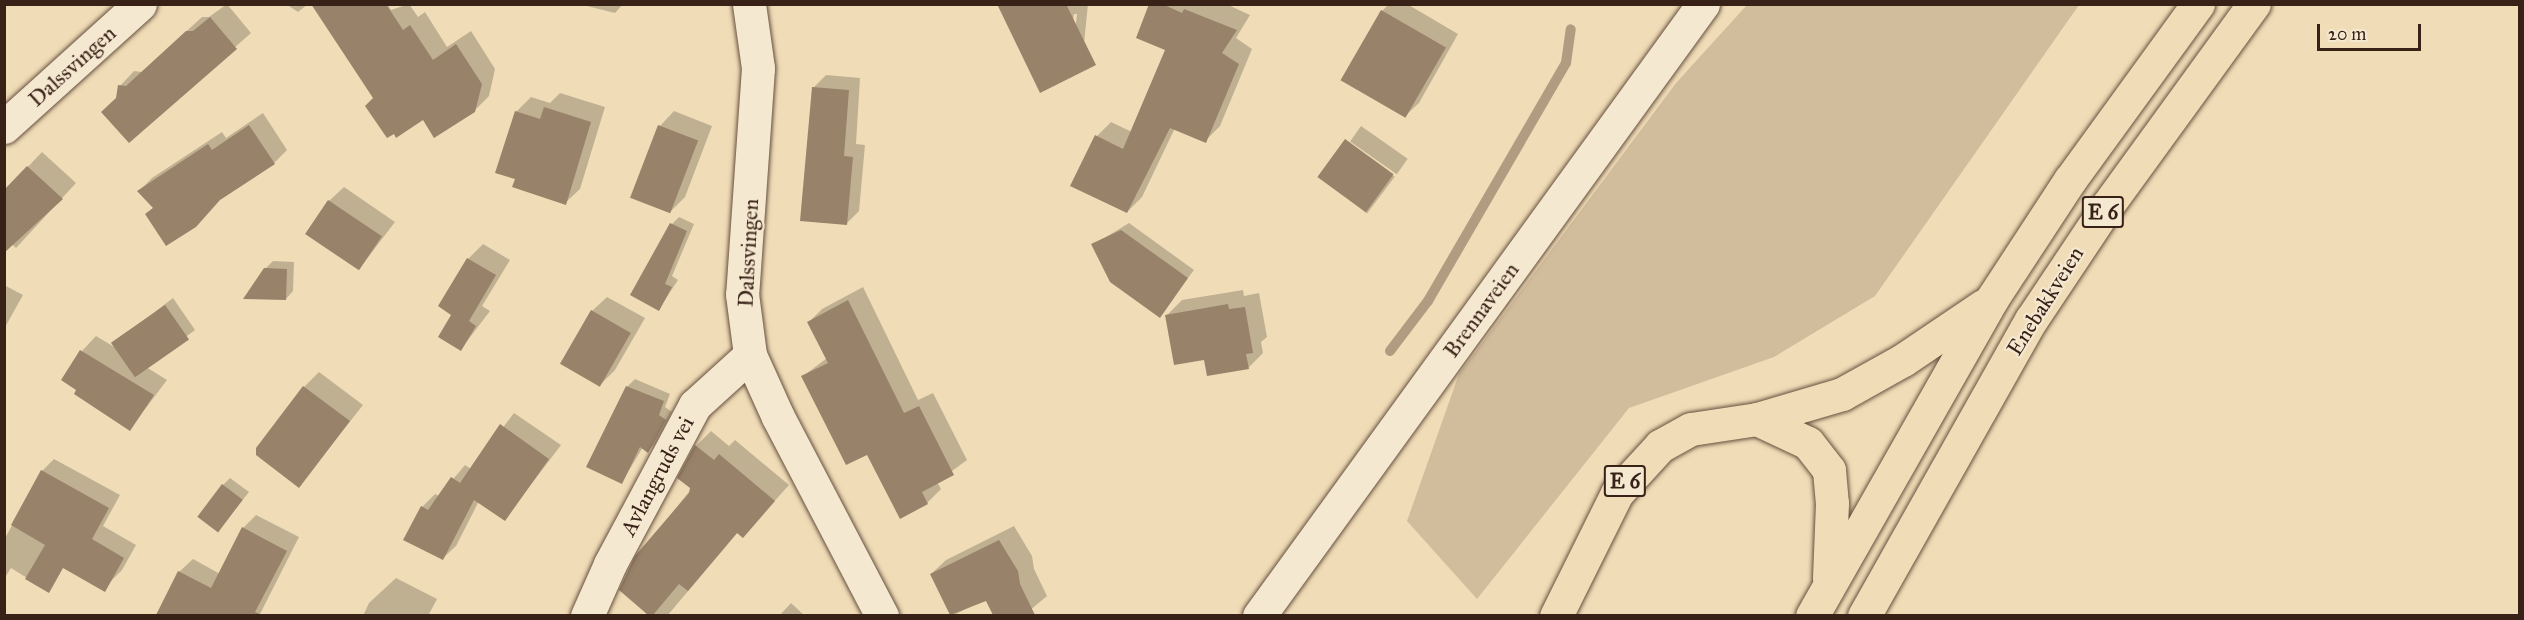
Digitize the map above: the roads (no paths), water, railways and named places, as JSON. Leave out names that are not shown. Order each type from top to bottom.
[{"type":"highway","name":"Enebakkveien","points":[[1812,615],[1992,299],[2070,180],[2198,4]]},
{"type":"highway","name":"Enebakkveien","points":[[1864,615],[2031,320],[2114,196],[2254,4]]},
{"type":"highway","name":"E 6","points":[[1556,615],[1609,505],[1648,456],[1691,429],[1757,419],[1842,394],[1903,360],[1992,299]]},
{"type":"highway","points":[[1757,419],[1808,443],[1829,470],[1831,488],[1828,586]]},
{"type":"street","name":"Dalssvingen","points":[[4,127],[140,4]]},
{"type":"street","name":"Dalssvingen","points":[[749,4],[758,68],[742,294],[750,354],[778,417],[882,615]]},
{"type":"street","name":"Brennaveien","points":[[1259,615],[1703,4]]},
{"type":"street","name":"Avlangruds vei","points":[[587,615],[610,564],[695,405],[750,354]]},
{"type":"waterway","points":[[1390,351],[1428,301],[1566,63],[1571,29]]}]
